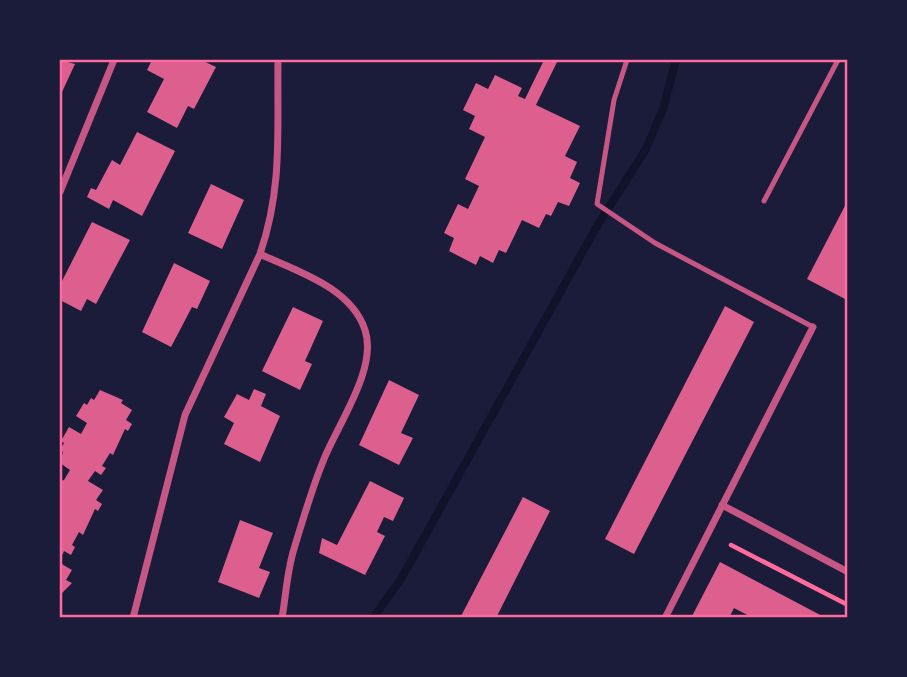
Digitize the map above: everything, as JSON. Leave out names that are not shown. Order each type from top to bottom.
[{"type":"street","points":[[60,192],[114,60]]},
{"type":"street","points":[[133,618],[185,415],[260,254],[278,187],[278,60]]},
{"type":"street","points":[[260,254],[327,286],[350,305],[365,330],[368,344],[353,400],[324,458],[293,553],[282,618]]},
{"type":"street","points":[[665,618],[813,327]]},
{"type":"street","points":[[722,505],[848,572]]},
{"type":"lane","points":[[627,60],[614,100],[597,204],[656,243],[813,327]]},
{"type":"lane","points":[[764,201],[838,60]]},
{"type":"path","points":[[731,545],[848,605]]},
{"type":"building","points":[[60,60],[75,64],[62,92],[60,91]]},
{"type":"building","points":[[152,60],[201,60],[216,67],[194,109],[188,106],[177,128],[147,112],[164,79],[147,70]]},
{"type":"building","points":[[544,60],[558,60],[536,105],[580,126],[565,156],[577,162],[570,178],[580,183],[569,206],[558,202],[551,216],[546,214],[539,228],[522,220],[506,253],[499,250],[493,263],[480,256],[476,265],[449,251],[454,238],[444,233],[458,204],[468,209],[479,186],[465,179],[485,137],[469,129],[475,116],[463,110],[476,83],[488,89],[495,75],[522,88],[518,96],[525,99]]},
{"type":"building","points":[[137,132],[175,151],[142,216],[113,200],[109,209],[87,197],[91,188],[96,190],[112,160],[120,165]]},
{"type":"building","points":[[211,184],[244,200],[222,249],[188,233]]},
{"type":"building","points":[[848,200],[848,293],[845,299],[807,279]]},
{"type":"building","points":[[92,222],[130,240],[96,304],[87,299],[81,311],[60,300],[60,285]]},
{"type":"building","points":[[174,263],[210,281],[197,309],[192,307],[171,347],[142,332]]},
{"type":"building","points":[[725,306],[754,322],[634,554],[605,539]]},
{"type":"building","points":[[293,307],[323,321],[305,361],[312,364],[300,390],[262,371]]},
{"type":"building","points":[[389,380],[419,395],[401,433],[413,438],[399,465],[359,445]]},
{"type":"building","points":[[254,389],[266,394],[261,406],[280,416],[260,462],[224,444],[234,423],[224,417],[237,394],[249,400]]},
{"type":"building","points":[[100,390],[123,400],[121,403],[132,410],[126,420],[132,424],[128,431],[125,429],[113,455],[110,453],[102,466],[106,468],[101,475],[95,471],[88,481],[103,490],[96,500],[102,504],[98,511],[95,509],[83,535],[79,532],[72,545],[75,547],[71,555],[64,551],[60,560],[60,481],[64,480],[70,470],[60,463],[63,452],[60,450],[64,443],[61,441],[69,427],[81,434],[87,423],[76,416],[84,403],[87,405],[91,398],[94,400]]},
{"type":"building","points":[[370,481],[404,498],[393,521],[384,517],[377,532],[385,536],[365,575],[319,553],[322,538],[337,545]]},
{"type":"building","points":[[523,497],[550,511],[496,618],[460,618]]},
{"type":"building","points":[[240,520],[273,533],[259,568],[270,572],[259,598],[218,582]]},
{"type":"building","points":[[720,562],[826,618],[753,618],[734,608],[729,618],[691,618]]},
{"type":"building","points":[[60,563],[72,570],[66,580],[72,583],[60,595]]},
{"type":"waterway","points":[[373,618],[401,579],[597,226],[646,149],[663,109],[676,60]]}]
